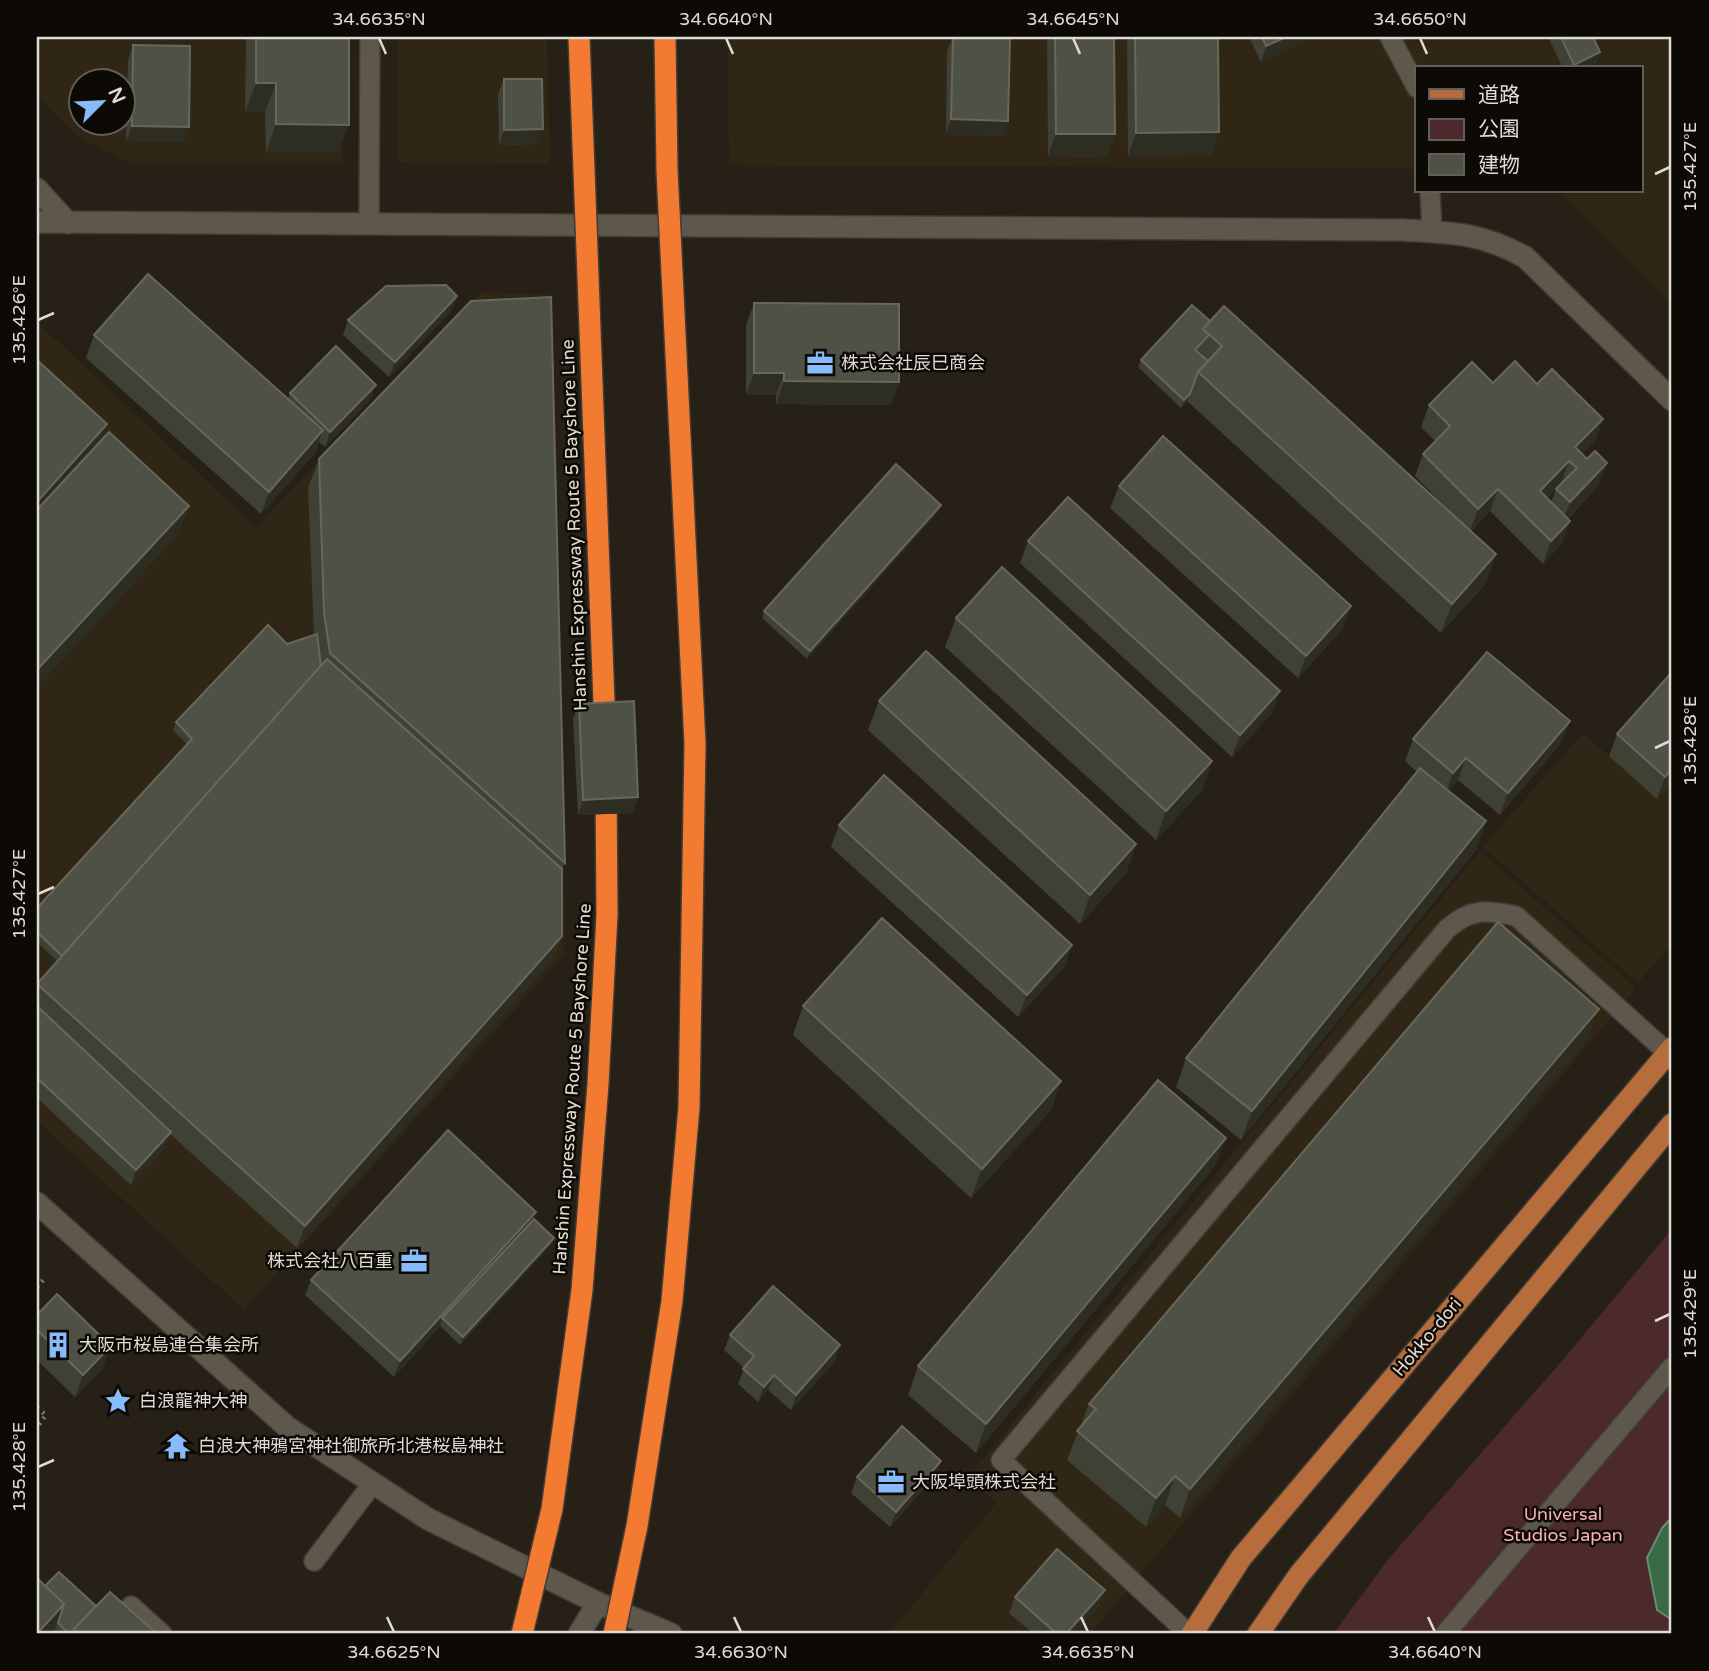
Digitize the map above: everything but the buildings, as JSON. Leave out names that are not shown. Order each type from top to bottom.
[{"type":"highway","name":"Hanshin Expressway Route 5 Bayshore Line","points":[[522,1634],[552,1509],[582,1290],[598,1084],[606,928],[606,762],[579,37]]},
{"type":"highway","points":[[614,1634],[637,1527],[672,1300],[689,1107],[695,744],[667,170],[665,37]]},
{"type":"main road","name":"Hokko-dori","points":[[1191,1634],[1241,1558],[1670,1050]]},
{"type":"main road","points":[[1258,1634],[1299,1575],[1672,1124]]},
{"type":"street","points":[[37,189],[68,223]]},
{"type":"street","points":[[37,222],[1402,230],[1462,233],[1499,243],[1525,257],[1672,400]]},
{"type":"street","points":[[37,1203],[287,1427],[428,1519],[598,1603],[671,1634]]},
{"type":"street","points":[[579,1634],[598,1603]]},
{"type":"lane","points":[[369,224],[370,37]]},
{"type":"lane","points":[[1390,37],[1415,84]]},
{"type":"lane","points":[[1430,192],[1432,232]]},
{"type":"lane","points":[[1191,1634],[1001,1460],[1447,929],[1461,917],[1485,910],[1516,916],[1670,1050]]},
{"type":"lane","points":[[1445,1634],[1672,1367]]},
{"type":"lane","points":[[314,1561],[373,1483]]},
{"type":"lane","points":[[131,1606],[162,1634]]},
{"type":"path","points":[[37,1287],[44,1279]]},
{"type":"path","points":[[37,1408],[46,1415],[37,1427]]},
{"type":"shaded area","points":[[37,37],[343,37],[342,163],[129,163],[77,137],[136,136],[136,66],[66,66],[66,125],[37,94]]},
{"type":"shaded area","points":[[398,37],[547,37],[550,164],[398,163]]},
{"type":"shaded area","points":[[727,37],[1672,37],[1672,304],[1559,192],[1642,192],[1642,66],[1415,66],[1415,169],[729,165]]},
{"type":"shaded area","points":[[481,292],[553,295],[565,954],[244,1310],[37,1121],[37,322],[256,527]]},
{"type":"shaded area","points":[[1672,678],[1672,944],[1638,983],[1483,847],[1583,733],[1609,756]]},
{"type":"shaded area","points":[[1480,851],[1636,988],[1090,1634],[889,1634],[996,1503],[968,1477]]},
{"type":"shaded area","points":[[1672,1517],[1672,1620],[1657,1610],[1647,1558],[1662,1528]]},
{"type":"green space","name":"Universal Studios Japan","points":[[1672,1229],[1672,1634],[1333,1634],[1390,1557],[1561,1362]]},
{"type":"place","name":"株式会社辰巳商会","points":[[820,363]]},
{"type":"place","name":"株式会社八百重","points":[[414,1261]]},
{"type":"place","name":"大阪市桜島連合集会所","points":[[58,1345]]},
{"type":"place","name":"白浪龍神大神","points":[[118,1401]]},
{"type":"place","name":"白浪大神鴉宮神社御旅所北港桜島神社","points":[[177,1446]]},
{"type":"place","name":"大阪埠頭株式会社","points":[[891,1482]]}]
